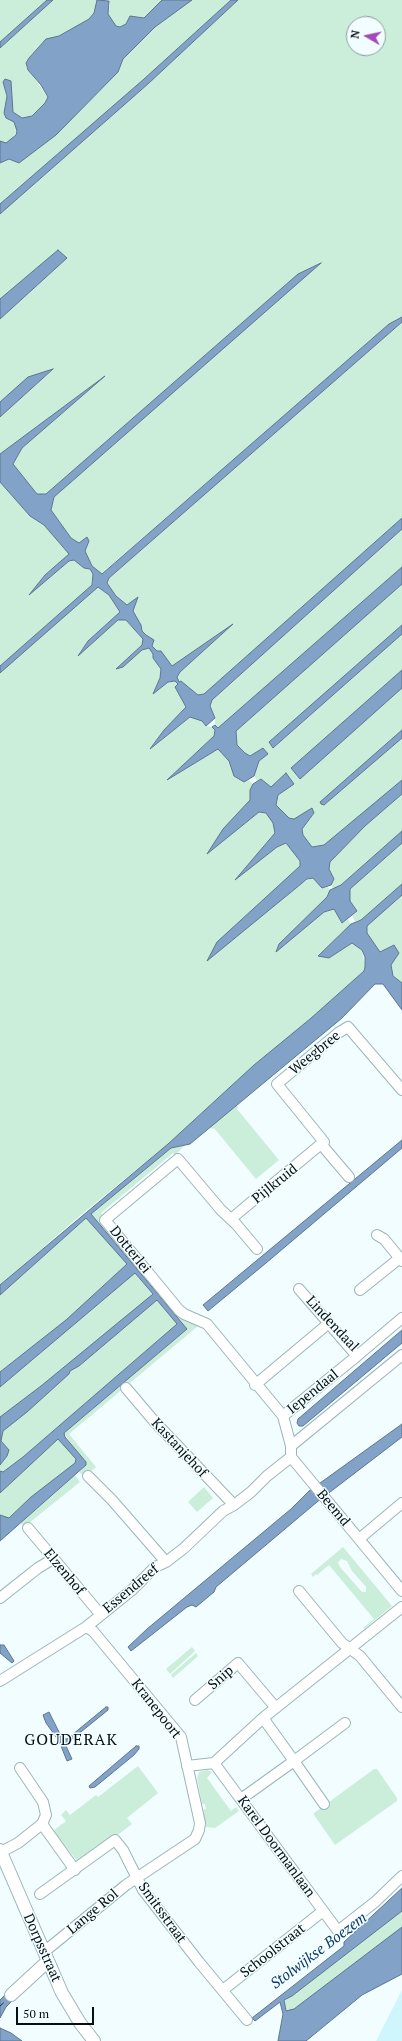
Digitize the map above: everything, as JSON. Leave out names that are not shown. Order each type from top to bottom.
[{"type":"street","name":"Weegbree","points":[[349,1177],[319,1146],[324,1142],[277,1084],[338,1033],[348,1027],[402,1090]]},
{"type":"street","name":"Pijlkruid","points":[[231,1219],[319,1146]]},
{"type":"street","name":"Dotterlei","points":[[207,1324],[202,1321],[197,1321],[179,1310],[105,1220],[178,1159],[221,1210],[231,1219]]},
{"type":"street","points":[[231,1219],[257,1249]]},
{"type":"street","points":[[360,1290],[401,1259],[384,1239],[377,1235]]},
{"type":"street","name":"Lindendaal","points":[[299,1289],[357,1356],[402,1318]]},
{"type":"street","points":[[255,1385],[329,1322]]},
{"type":"street","name":"Iependaal","points":[[207,1324],[255,1385],[282,1416],[357,1356]]},
{"type":"street","points":[[291,1446],[402,1355]]},
{"type":"street","name":"Kastanjehof","points":[[126,1388],[154,1421],[234,1505]]},
{"type":"street","points":[[282,1416],[291,1446],[291,1457]]},
{"type":"street","name":"Essendreef","points":[[0,1681],[86,1627],[133,1589],[155,1567],[166,1562],[183,1549],[223,1511],[234,1505],[291,1457]]},
{"type":"street","name":"Beemd","points":[[291,1457],[402,1591]]},
{"type":"street","points":[[88,1476],[112,1500],[166,1562]]},
{"type":"street","points":[[358,1539],[402,1503]]},
{"type":"street","name":"Elzenhof","points":[[28,1528],[101,1615]]},
{"type":"street","points":[[0,1598],[53,1558]]},
{"type":"street","points":[[299,1591],[342,1643],[360,1656],[383,1682],[402,1707]]},
{"type":"street","points":[[187,1766],[214,1763],[263,1718],[402,1607]]},
{"type":"street","name":"Kranepoort","points":[[86,1627],[93,1631],[181,1737],[200,1823],[199,1830]]},
{"type":"street","name":"Snip","points":[[195,1700],[238,1663],[276,1708]]},
{"type":"street","points":[[263,1718],[324,1804]]},
{"type":"street","points":[[241,1798],[345,1723]]},
{"type":"street","name":"Karel Doormanlaan","points":[[214,1763],[338,1931],[375,1902],[402,1876]]},
{"type":"street","points":[[1,1851],[18,1843],[42,1824],[46,1815],[46,1807],[20,1768]]},
{"type":"street","points":[[40,1894],[75,1870],[42,1824]]},
{"type":"street","name":"Lange Rol","points":[[46,1956],[126,1885],[195,1839],[199,1830]]},
{"type":"street","name":"Smitsstraat","points":[[75,1870],[115,1840],[123,1850],[136,1878],[171,1926],[247,2020]]},
{"type":"street","name":"Dorpsstraat","points":[[1,1851],[62,1993],[80,2023],[94,2041]]},
{"type":"street","name":"Schoolstraat","points":[[223,1990],[323,1912]]},
{"type":"street","points":[[11,1996],[46,1956]]},
{"type":"shaded area","points":[[402,1990],[402,2041],[376,2041]]},
{"type":"green space","points":[[0,0],[47,0],[0,42]]},
{"type":"green space","points":[[53,0],[97,0],[94,13],[89,19],[59,37],[46,39],[29,58],[26,67],[48,97],[45,103],[32,116],[22,118],[13,112],[11,81],[3,82],[7,96],[4,113],[6,118],[14,122],[17,131],[12,139],[6,143],[2,143],[0,141],[0,48]]},
{"type":"green space","points":[[108,0],[162,0],[144,18],[134,16],[124,26],[116,27],[108,14],[110,5]]},
{"type":"green space","points":[[192,0],[231,0],[144,79],[0,204],[0,163],[9,159],[118,72],[123,59],[155,27]]},
{"type":"green space","points":[[238,0],[402,0],[402,317],[389,324],[101,574],[92,566],[85,551],[89,541],[87,537],[79,543],[71,538],[51,510],[54,497],[319,264],[298,274],[46,494],[37,494],[13,464],[22,448],[101,379],[0,454],[0,417],[52,370],[28,377],[0,402],[0,319],[67,258],[58,250],[0,299],[0,214],[149,83]]},
{"type":"green space","points":[[402,322],[402,518],[204,694],[199,695],[181,681],[179,682],[177,677],[180,672],[230,627],[172,666],[161,652],[157,651],[152,646],[154,640],[142,631],[141,625],[133,611],[137,598],[127,605],[116,596],[107,583],[109,578]]},
{"type":"green space","points":[[0,482],[30,516],[44,525],[69,554],[45,575],[31,593],[69,561],[74,560],[84,568],[90,569],[93,574],[92,585],[0,666]]},
{"type":"green space","points":[[402,529],[402,567],[218,729],[215,725],[215,718],[210,706],[212,700]]},
{"type":"green space","points":[[402,584],[402,625],[269,742],[274,748],[402,634],[402,670],[291,768],[300,778],[402,688],[402,730],[321,802],[324,805],[402,738],[402,780],[324,845],[312,847],[303,835],[302,829],[314,814],[312,809],[294,819],[289,818],[279,810],[276,805],[278,795],[294,783],[271,787],[261,779],[257,781],[254,776],[259,761],[268,754],[263,748],[250,756],[245,753],[237,745],[236,731]]},
{"type":"green space","points":[[98,587],[109,595],[120,612],[88,641],[79,654],[119,620],[126,620],[143,639],[142,645],[117,669],[123,667],[142,650],[149,648],[153,654],[153,658],[161,669],[160,678],[154,693],[168,682],[175,681],[178,684],[175,687],[187,708],[164,730],[151,748],[191,717],[202,721],[206,726],[212,727],[215,730],[214,736],[169,778],[219,749],[229,761],[234,776],[244,782],[249,780],[253,784],[250,790],[250,800],[209,852],[259,812],[266,813],[273,823],[275,833],[237,878],[277,847],[286,843],[300,861],[300,866],[208,960],[296,887],[313,877],[322,888],[328,887],[330,890],[327,897],[279,944],[276,951],[324,912],[334,909],[342,922],[348,919],[351,924],[318,955],[329,958],[352,943],[362,950],[365,967],[364,971],[310,1019],[254,1065],[168,1144],[82,1214],[0,1285],[0,673]]},
{"type":"green space","points":[[402,794],[402,831],[341,885],[333,889],[331,885],[334,879],[329,869],[330,862],[365,826]]},
{"type":"green space","points":[[402,843],[402,884],[361,920],[355,921],[352,916],[357,911],[350,901],[350,889]]},
{"type":"green space","points":[[402,895],[402,983],[393,976],[391,965],[399,952],[394,945],[380,952],[367,934],[367,926]]},
{"type":"green space","points":[[236,1104],[238,1107],[237,1109],[279,1160],[256,1179],[214,1128],[212,1129],[209,1127]]},
{"type":"green space","points":[[186,1144],[175,1155],[173,1153],[101,1213],[103,1216],[99,1219],[179,1316],[198,1326],[69,1434],[96,1467],[86,1475],[81,1474],[79,1472],[86,1465],[64,1433],[187,1329],[91,1214],[171,1148]]},
{"type":"green space","points":[[86,1218],[127,1264],[66,1320],[0,1372],[0,1295]]},
{"type":"green space","points":[[135,1273],[153,1295],[41,1386],[0,1417],[0,1387]]},
{"type":"green space","points":[[157,1300],[177,1324],[23,1457],[0,1472],[0,1465],[7,1456],[9,1450],[1,1441],[3,1431],[27,1412],[69,1374],[70,1371],[79,1366]]},
{"type":"green space","points":[[60,1439],[76,1458],[75,1463],[31,1497],[9,1518],[0,1515],[0,1493],[56,1440]]},
{"type":"green space","points":[[75,1475],[80,1482],[24,1527],[21,1523]]},
{"type":"green space","points":[[204,1487],[213,1498],[197,1512],[188,1502]]},
{"type":"green space","points":[[343,1547],[392,1606],[364,1629],[363,1628],[374,1619],[329,1565],[313,1577],[311,1574]],"holes":[[[341,1559],[347,1561],[352,1571],[366,1587],[366,1592],[362,1592],[340,1567],[338,1562]]]},
{"type":"green space","points":[[192,1647],[195,1651],[170,1674],[166,1669]]},
{"type":"green space","points":[[196,1653],[198,1656],[173,1678],[171,1675]]},
{"type":"green space","points":[[138,1766],[158,1793],[127,1818],[132,1824],[81,1863],[78,1862],[53,1831],[66,1821],[61,1815],[66,1810],[70,1815],[96,1795],[98,1797]]},
{"type":"green space","points":[[374,1769],[377,1769],[397,1798],[397,1801],[335,1845],[314,1813]]},
{"type":"green space","points":[[207,1770],[212,1772],[207,1778],[231,1811],[236,1807],[239,1811],[215,1828],[206,1827],[203,1810],[206,1809],[205,1804],[202,1804],[197,1778],[199,1772]]},
{"type":"green space","points":[[402,1911],[402,1927],[294,2009],[286,2012],[284,2000],[292,1996]]},
{"type":"water","points":[[47,0],[53,0],[0,48],[0,42]]},
{"type":"water","points":[[97,0],[109,1],[108,14],[116,26],[120,27],[126,24],[130,16],[144,18],[162,0],[192,0],[155,27],[123,59],[118,72],[56,135],[19,163],[9,159],[0,163],[0,141],[6,143],[16,135],[17,131],[14,122],[6,118],[4,113],[7,96],[3,82],[5,79],[11,81],[13,112],[22,118],[32,116],[45,103],[48,97],[41,85],[28,70],[26,63],[46,39],[59,36],[89,19],[94,13]]},
{"type":"water","points":[[231,0],[238,0],[149,83],[0,214],[0,204],[144,79]]},
{"type":"water","points":[[58,250],[67,258],[0,319],[0,299]]},
{"type":"water","points":[[321,263],[54,497],[51,510],[71,538],[79,543],[87,537],[89,541],[85,551],[92,566],[102,574],[389,324],[402,317],[402,322],[109,578],[107,583],[116,596],[127,605],[138,597],[133,611],[141,625],[142,631],[154,640],[152,646],[157,651],[161,651],[172,666],[233,624],[180,672],[177,677],[179,682],[181,681],[198,695],[204,694],[402,518],[402,529],[212,700],[210,706],[215,718],[206,726],[202,721],[190,717],[150,749],[164,730],[186,707],[175,687],[178,684],[175,681],[168,682],[153,694],[160,678],[161,669],[153,658],[153,654],[149,648],[142,650],[123,667],[116,669],[142,645],[143,639],[126,620],[118,620],[78,656],[88,641],[120,612],[109,595],[98,587],[0,673],[0,666],[92,585],[93,574],[90,569],[84,568],[74,560],[69,561],[29,595],[45,575],[69,554],[44,525],[30,516],[0,482],[0,454],[105,376],[22,448],[13,464],[37,494],[46,494],[298,274]]},
{"type":"water","points":[[53,369],[0,417],[0,402],[28,377]]},
{"type":"water","points":[[402,567],[402,584],[236,731],[237,745],[245,753],[250,756],[263,748],[268,754],[259,761],[254,776],[244,782],[234,776],[229,761],[218,749],[167,780],[214,736],[215,730],[212,727],[215,725],[218,728]]},
{"type":"water","points":[[402,625],[402,634],[273,748],[269,742]]},
{"type":"water","points":[[402,670],[402,688],[300,779],[291,768]]},
{"type":"water","points":[[402,730],[402,738],[324,805],[321,804],[320,802]]},
{"type":"water","points":[[286,773],[294,784],[278,795],[276,805],[289,818],[294,819],[312,808],[314,813],[302,829],[303,835],[312,847],[324,845],[402,780],[402,794],[365,826],[330,862],[329,869],[334,879],[331,885],[322,888],[313,878],[307,879],[207,961],[217,942],[300,866],[300,861],[286,843],[277,847],[235,880],[275,833],[273,823],[266,813],[259,812],[207,854],[223,829],[250,800],[250,790],[253,784],[261,779],[271,787]]},
{"type":"water","points":[[402,831],[402,843],[350,889],[350,901],[357,911],[342,923],[334,909],[324,912],[276,952],[279,944],[327,897],[330,890],[341,885]]},
{"type":"water","points":[[402,884],[402,895],[367,926],[367,933],[380,952],[394,945],[399,953],[391,965],[393,976],[402,983],[402,1010],[383,984],[375,984],[342,1018],[190,1144],[171,1148],[91,1214],[187,1329],[64,1433],[65,1437],[86,1462],[86,1465],[0,1541],[0,1515],[9,1518],[31,1497],[75,1463],[76,1459],[58,1439],[0,1493],[0,1471],[3,1472],[23,1457],[177,1324],[157,1300],[79,1366],[70,1371],[69,1374],[27,1412],[3,1431],[1,1441],[9,1450],[7,1456],[0,1465],[0,1417],[41,1386],[153,1294],[135,1273],[0,1387],[0,1372],[66,1320],[127,1264],[86,1218],[0,1295],[0,1285],[168,1144],[254,1065],[310,1019],[364,971],[365,957],[362,950],[352,943],[329,958],[318,956],[351,924],[361,920]]},
{"type":"water","points":[[402,1140],[402,1148],[208,1311],[203,1305]]},
{"type":"water","points":[[402,1330],[402,1343],[303,1426],[299,1426],[297,1423],[298,1419]]},
{"type":"water","points":[[402,1424],[402,1437],[317,1502],[216,1587],[214,1592],[196,1607],[192,1605],[187,1607],[131,1651],[128,1647],[147,1629],[291,1509],[309,1491]]},
{"type":"water","points":[[0,1645],[4,1645],[14,1661],[12,1663],[0,1653]]},
{"type":"water","points":[[106,1707],[108,1707],[108,1710],[66,1744],[72,1759],[67,1761],[59,1741],[46,1723],[43,1715],[49,1712],[62,1738],[67,1739]]},
{"type":"water","points":[[136,1746],[139,1746],[139,1749],[134,1755],[95,1787],[90,1788],[89,1786]]},
{"type":"water","points":[[402,1888],[402,1911],[292,1996],[284,2000],[286,2011],[294,2009],[402,1927],[402,1974],[362,1995],[306,2041],[278,2041],[283,2014],[280,2002],[255,2021],[252,2018],[344,1946],[344,1942]]},
{"type":"water","points":[[8,1992],[14,1999],[6,2007],[0,2018],[0,2000]]},
{"type":"water","points":[[0,2028],[11,2033],[22,2041],[0,2041]]},
{"type":"ferry route","points":[[0,2006],[8,1999]]},
{"type":"district","name":"GOUDERAK","points":[[71,1740]]},
{"type":"water label","name":"Stolwijkse Boezem","points":[[319,1951]]}]
